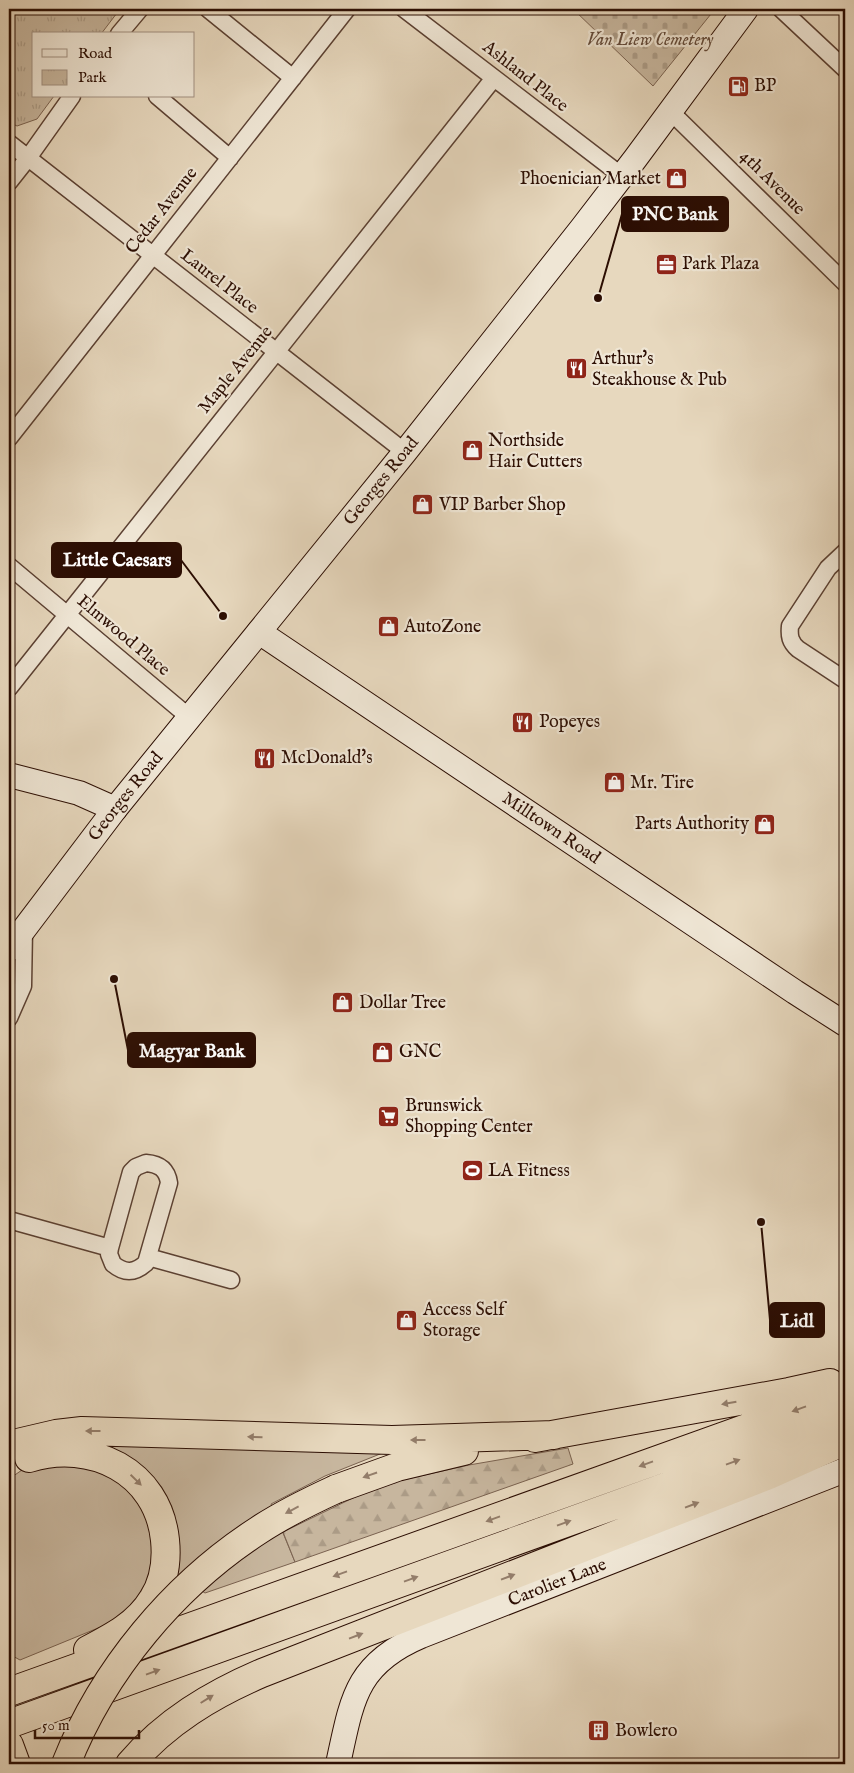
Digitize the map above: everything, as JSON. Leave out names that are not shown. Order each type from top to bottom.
[{"type":"highway","points":[[66,1764],[90,1714],[110,1680],[136,1643],[165,1609],[210,1566],[259,1530],[292,1510],[336,1489],[416,1461],[789,1392],[845,1379]]},
{"type":"highway","points":[[13,1691],[845,1393]]},
{"type":"highway","points":[[9,1724],[845,1422]]},
{"type":"highway","points":[[11,1460],[56,1434],[82,1431],[392,1440],[554,1435]]},
{"type":"highway","points":[[130,1764],[151,1742],[178,1719],[227,1688],[769,1475],[845,1440]]},
{"type":"highway","points":[[11,1460],[72,1452],[94,1456],[120,1467],[139,1482],[153,1502],[163,1526],[166,1552],[164,1572],[158,1590],[147,1608],[133,1623],[118,1634],[13,1691]]},
{"type":"highway","points":[[9,1745],[16,1764]]},
{"type":"street","points":[[121,32],[140,9]]},
{"type":"street","points":[[208,9],[293,78]]},
{"type":"street","name":"Cedar Avenue","points":[[9,438],[347,9]]},
{"type":"street","name":"Ashland Place","points":[[404,9],[622,176]]},
{"type":"street","name":"Georges Road","points":[[9,949],[115,809],[405,452],[622,176],[746,9]]},
{"type":"street","points":[[781,9],[845,69]]},
{"type":"street","name":"Maple Avenue","points":[[9,688],[494,78]]},
{"type":"street","points":[[9,182],[71,98]]},
{"type":"street","points":[[159,98],[230,158]]},
{"type":"street","name":"4th Avenue","points":[[670,111],[845,283]]},
{"type":"street","name":"Laurel Place","points":[[9,144],[405,452]]},
{"type":"street","points":[[845,552],[828,568],[790,626],[789,634],[792,644],[798,649],[845,680]]},
{"type":"street","name":"Elmwood Place","points":[[9,566],[189,718]]},
{"type":"street","name":"Milltown Road","points":[[259,632],[845,1024]]},
{"type":"street","points":[[9,775],[79,793],[115,809]]},
{"type":"street","points":[[9,1018],[23,986],[24,928]]},
{"type":"street","points":[[153,1164],[161,1166],[166,1172],[169,1183],[146,1263],[137,1270],[124,1271],[113,1264],[109,1254],[110,1248],[132,1172],[141,1165],[153,1164]]},
{"type":"street","points":[[9,1220],[110,1248]]},
{"type":"street","points":[[148,1257],[231,1280]]},
{"type":"street","name":"Carolier Lane","points":[[338,1764],[351,1705],[360,1685],[376,1664],[396,1648],[421,1636],[845,1470]]},
{"type":"green space","points":[[9,9],[120,9],[103,32],[32,32],[32,98],[53,98],[37,119],[17,126],[9,122]]},
{"type":"green space","name":"Van Liew Cemetery","points":[[573,9],[715,9],[653,86]]},
{"type":"green space","points":[[91,1437],[390,1450],[325,1476],[271,1504],[295,1562],[205,1593],[176,1574],[173,1511],[137,1464]]},
{"type":"green space","points":[[568,1448],[573,1464],[295,1562],[283,1532],[357,1496],[389,1483],[469,1465]]},
{"type":"green space","points":[[94,1463],[142,1499],[156,1544],[146,1593],[129,1610],[103,1626],[20,1660],[9,1654],[9,1479],[22,1470],[42,1464]]},
{"type":"place","name":"BP","points":[[738,86]]},
{"type":"place","name":"Phoenician Market","points":[[677,179]]},
{"type":"place","name":"Park Plaza","points":[[666,264]]},
{"type":"place","name":"PNC Bank","points":[[598,298]]},
{"type":"place","name":"Arthur's Steakhouse & Pub","points":[[576,369]]},
{"type":"place","name":"Northside Hair Cutters","points":[[472,451]]},
{"type":"place","name":"VIP Barber Shop","points":[[423,505]]},
{"type":"place","name":"Little Caesars","points":[[223,616]]},
{"type":"place","name":"AutoZone","points":[[388,627]]},
{"type":"place","name":"Popeyes","points":[[523,722]]},
{"type":"place","name":"McDonald's","points":[[265,758]]},
{"type":"place","name":"Mr. Tire","points":[[614,783]]},
{"type":"place","name":"Parts Authority","points":[[765,824]]},
{"type":"place","name":"Magyar Bank","points":[[114,979]]},
{"type":"place","name":"Dollar Tree","points":[[343,1003]]},
{"type":"place","name":"GNC","points":[[383,1052]]},
{"type":"place","name":"Brunswick Shopping Center","points":[[389,1116]]},
{"type":"place","name":"LA Fitness","points":[[472,1171]]},
{"type":"place","name":"Lidl","points":[[761,1222]]},
{"type":"place","name":"Access Self Storage","points":[[407,1320]]},
{"type":"place","name":"Bowlero","points":[[599,1731]]}]
